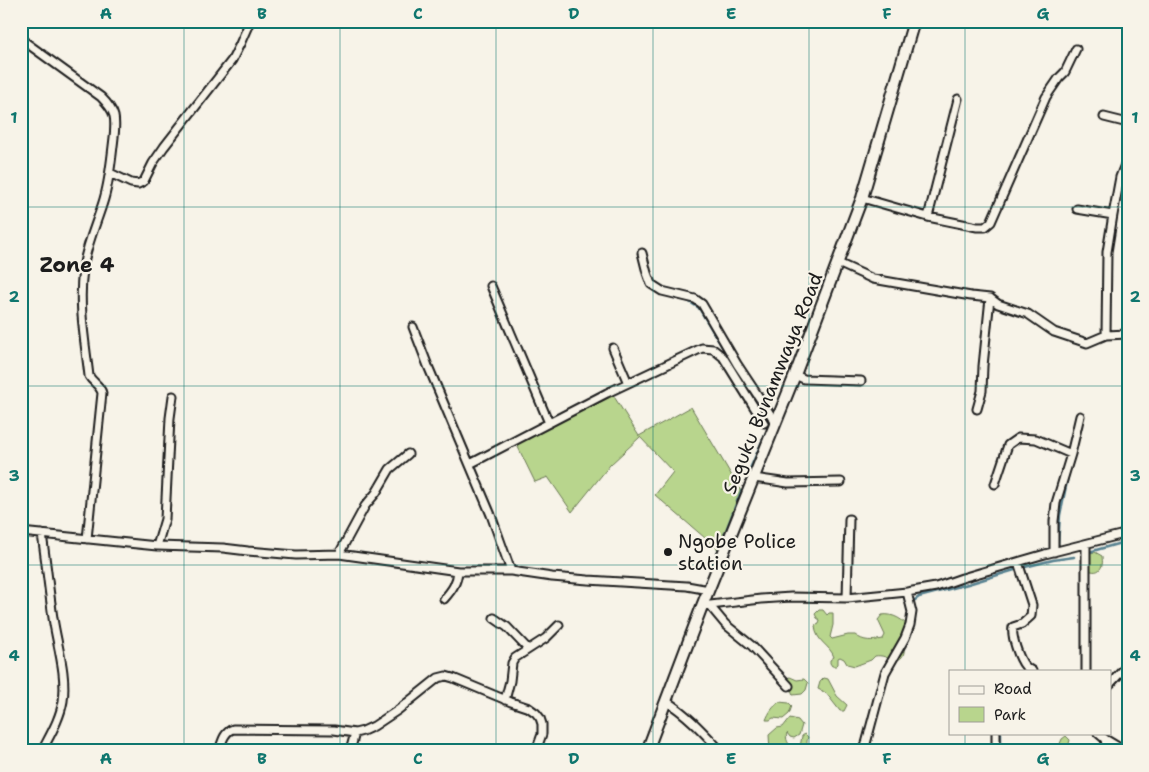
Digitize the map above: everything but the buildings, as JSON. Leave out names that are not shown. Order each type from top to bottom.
[{"type":"main road","name":"Seguku Bunamwaya Road","points":[[646,751],[706,606],[709,590],[795,375],[862,198],[914,21]]},
{"type":"street","points":[[110,174],[131,183],[138,184],[144,181],[164,147],[232,60],[250,21]]},
{"type":"street","points":[[22,42],[101,97],[114,116],[110,174],[89,244],[83,268],[81,289],[89,376],[102,393],[87,539]]},
{"type":"street","points":[[862,198],[928,216],[977,227],[985,227],[991,222],[1046,96],[1052,86],[1065,72],[1076,49]]},
{"type":"street","points":[[928,216],[958,100]]},
{"type":"street","points":[[1104,117],[1128,123]]},
{"type":"street","points":[[1106,335],[1107,252],[1120,176],[1127,160]]},
{"type":"street","points":[[1077,208],[1113,215]]},
{"type":"street","points":[[642,253],[651,284],[662,291],[695,299],[702,304],[737,364],[776,423]]},
{"type":"street","points":[[838,263],[873,278],[990,298],[998,304],[1028,314],[1054,332],[1087,343],[1106,335],[1128,334]]},
{"type":"street","points":[[491,286],[549,423]]},
{"type":"street","points":[[977,409],[982,391],[982,366],[990,298]]},
{"type":"street","points":[[413,327],[491,515],[511,571]]},
{"type":"street","points":[[613,348],[628,383]]},
{"type":"street","points":[[470,464],[628,383],[702,348],[713,349],[723,357],[764,423]]},
{"type":"street","points":[[795,375],[804,379],[861,381]]},
{"type":"street","points":[[157,546],[164,518],[173,396]]},
{"type":"street","points":[[1054,552],[1056,503],[1080,416]]},
{"type":"street","points":[[995,484],[1008,445],[1018,438],[1036,439],[1071,454]]},
{"type":"street","points":[[339,554],[365,506],[376,493],[390,469],[408,454]]},
{"type":"street","points":[[754,478],[788,483],[841,482]]},
{"type":"street","points":[[847,598],[848,518]]},
{"type":"street","points":[[21,532],[157,546],[223,548],[248,552],[296,555],[339,554],[458,571],[511,571],[552,577],[687,586],[709,590]]},
{"type":"street","points":[[706,606],[761,599],[847,598],[936,587],[1018,562],[1128,533]]},
{"type":"street","points":[[42,534],[64,688],[63,702],[58,718],[42,751]]},
{"type":"street","points":[[1086,544],[1086,670]]},
{"type":"street","points":[[1018,562],[1032,606],[1031,616],[1022,624],[1013,627],[1012,632],[1015,645],[1024,665],[1031,670]]},
{"type":"street","points":[[444,599],[457,581],[458,571]]},
{"type":"street","points":[[864,751],[885,674],[910,625],[912,612],[907,592]]},
{"type":"street","points":[[706,606],[752,646],[789,686]]},
{"type":"street","points":[[494,618],[507,627],[528,649]]},
{"type":"street","points":[[505,700],[512,663],[515,658],[546,638],[559,625]]},
{"type":"street","points":[[1112,682],[1128,666]]},
{"type":"street","points":[[219,751],[226,733],[228,730],[233,729],[334,730],[356,733],[374,726],[438,678],[446,676],[529,708],[536,713],[542,724],[542,734],[536,751]]},
{"type":"street","points":[[666,701],[694,722],[721,751]]},
{"type":"street","points":[[350,751],[356,733]]},
{"type":"street","points":[[996,734],[996,751]]},
{"type":"street","points":[[1099,734],[1125,751]]},
{"type":"street","points":[[1105,739],[1107,751]]},
{"type":"green space","points":[[613,395],[639,436],[691,407],[742,493],[719,550],[655,495],[673,472],[640,437],[610,465],[572,512],[548,477],[535,482],[516,443],[557,421]]},
{"type":"green space","points":[[1095,552],[1102,556],[1101,568],[1098,571],[1088,570],[1086,568],[1089,553]]},
{"type":"green space","points":[[819,610],[823,610],[827,615],[833,613],[830,637],[832,639],[855,635],[868,640],[883,639],[885,635],[878,620],[882,615],[898,618],[910,629],[900,642],[904,646],[903,655],[898,660],[892,661],[888,658],[875,656],[871,660],[855,666],[847,664],[840,657],[838,658],[838,664],[832,666],[830,660],[834,657],[820,640],[816,631],[815,626],[819,624],[820,620],[815,614]]},
{"type":"green space","points":[[790,677],[797,680],[804,679],[808,683],[806,690],[802,694],[793,695],[789,684],[785,680]]},
{"type":"green space","points":[[824,678],[828,679],[837,696],[847,705],[844,711],[840,711],[826,693],[818,689],[820,682]]},
{"type":"green space","points":[[779,702],[789,703],[792,706],[789,714],[783,719],[773,718],[766,720],[771,710]]},
{"type":"green space","points":[[790,718],[798,720],[802,725],[799,735],[794,738],[790,737],[787,733],[787,742],[794,748],[794,751],[770,751],[769,735],[777,728],[783,727]]},
{"type":"green space","points":[[805,734],[808,737],[807,744],[811,751],[803,751],[800,747],[802,736]]},
{"type":"green space","points":[[1066,736],[1070,740],[1068,747],[1071,751],[1057,751],[1062,739]]},
{"type":"waterway","points":[[688,301],[699,308],[758,407]]},
{"type":"waterway","points":[[746,478],[770,423]]},
{"type":"waterway","points":[[1060,548],[1058,545],[1060,515],[1069,472]]},
{"type":"waterway","points":[[706,583],[741,491]]},
{"type":"waterway","points":[[1089,552],[1128,541]]},
{"type":"waterway","points":[[1025,567],[1074,557]]},
{"type":"waterway","points":[[915,600],[919,597],[1018,569]]},
{"type":"waterway","points":[[548,573],[596,577]]},
{"type":"waterway","points":[[615,578],[648,580]]},
{"type":"waterway","points":[[1001,734],[1001,743]]},
{"type":"place","name":"Ngobe Police station","points":[[668,552]]},
{"type":"district","name":"Zone 4","points":[[77,265]]}]
